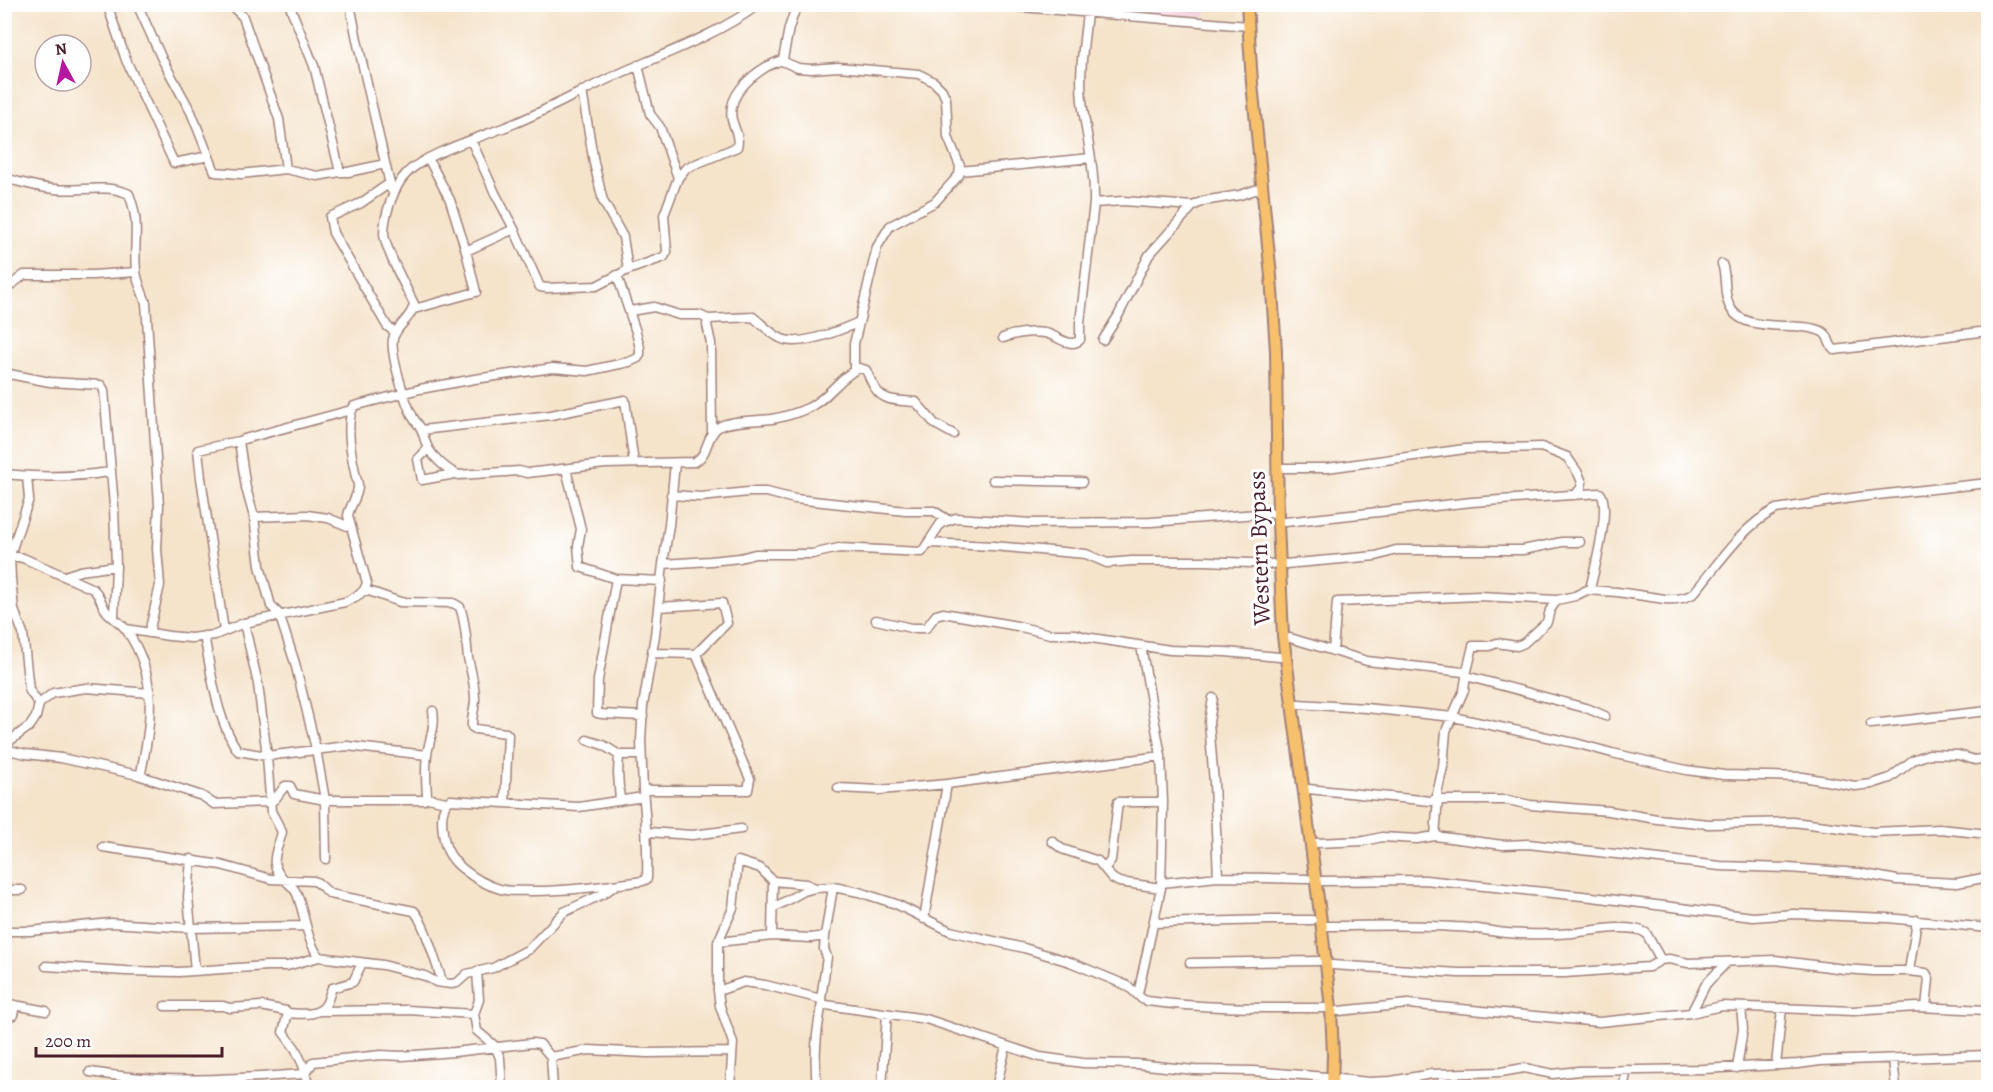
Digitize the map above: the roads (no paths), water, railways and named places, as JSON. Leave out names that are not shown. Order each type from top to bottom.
[{"type":"main road","name":"Western Bypass","points":[[1247,4],[1276,351],[1278,523],[1283,636],[1321,921],[1331,1008],[1335,1083]]},
{"type":"street","points":[[106,4],[126,60],[174,163],[208,156]]},
{"type":"street","points":[[137,4],[162,59],[191,112],[215,172],[241,174],[286,170],[317,176],[385,164]]},
{"type":"street","points":[[230,4],[243,17],[279,119],[286,170]]},
{"type":"street","points":[[289,4],[314,66],[340,171]]},
{"type":"street","points":[[350,4],[393,195]]},
{"type":"street","points":[[414,309],[414,304],[384,235],[393,195],[406,174],[428,158],[515,124],[638,65],[656,59],[739,18],[759,4]]},
{"type":"street","points":[[782,61],[796,4]]},
{"type":"street","points":[[986,4],[1248,26]]},
{"type":"street","points":[[1003,338],[1037,332],[1074,344],[1080,340],[1095,184],[1080,76],[1087,12]]},
{"type":"street","points":[[471,141],[540,287],[596,286],[666,255],[664,215],[678,177],[686,168],[737,147],[739,142],[731,116],[733,101],[743,86],[758,72],[782,61],[798,68],[838,67],[926,76],[942,90],[946,99],[948,137],[960,171],[936,202],[897,222],[886,231],[877,247],[854,344],[854,370]]},
{"type":"street","points":[[638,65],[650,114],[660,127],[678,177]]},
{"type":"street","points":[[582,91],[603,201],[623,237],[628,270]]},
{"type":"street","points":[[428,158],[450,200],[476,292],[414,309],[396,332],[393,344],[395,360],[413,419],[422,429],[428,449],[455,474]]},
{"type":"street","points":[[960,171],[1092,158]]},
{"type":"street","points":[[4,178],[56,189],[119,190],[129,194],[135,210],[136,272],[146,303],[159,505],[157,549],[160,585],[149,633]]},
{"type":"street","points":[[390,183],[361,203],[330,217],[333,233],[387,326],[396,332]]},
{"type":"street","points":[[1103,340],[1149,255],[1193,206],[1203,201],[1240,195],[1261,188]]},
{"type":"street","points":[[1094,203],[1123,201],[1193,206]]},
{"type":"street","points":[[466,251],[514,229]]},
{"type":"street","points":[[1722,264],[1725,271],[1726,297],[1736,316],[1753,322],[1805,327],[1824,333],[1835,351],[1989,331]]},
{"type":"street","points":[[4,287],[11,285],[24,275],[93,275],[136,272]]},
{"type":"street","points":[[224,631],[198,452],[204,447],[239,441],[351,410],[357,404],[405,393],[463,381],[553,368],[587,371],[629,362],[638,358],[640,354],[630,311],[617,275]]},
{"type":"street","points":[[630,311],[654,307],[679,315],[699,315],[708,319],[753,317],[782,340],[795,341],[830,334],[859,322]]},
{"type":"street","points":[[428,449],[418,459],[422,480],[455,474],[467,476],[634,463],[694,462],[705,453],[712,434],[711,343],[708,319]]},
{"type":"street","points":[[712,434],[719,427],[728,424],[775,418],[808,408],[823,399],[859,368],[866,370],[876,391],[881,395],[897,401],[916,402],[935,424],[953,434]]},
{"type":"street","points":[[4,373],[50,382],[101,385],[104,390],[114,507],[116,566],[114,617]]},
{"type":"street","points":[[422,429],[551,415],[625,400],[634,463]]},
{"type":"street","points":[[126,629],[180,637],[216,635],[244,623],[279,614],[345,602],[366,590],[367,583],[348,516],[358,484],[351,453],[349,419],[351,410]]},
{"type":"street","points":[[239,441],[246,488],[254,517],[260,566],[271,606],[279,614],[295,663],[316,749],[325,800],[326,859]]},
{"type":"street","points":[[1284,468],[1327,468],[1465,449],[1541,447],[1568,457],[1582,482],[1581,488],[1575,495]]},
{"type":"street","points":[[446,802],[442,813],[442,828],[444,843],[449,854],[468,873],[502,890],[556,891],[616,885],[647,879],[648,832],[643,794],[642,716],[659,607],[675,463]]},
{"type":"street","points":[[566,469],[580,529],[579,567],[616,579],[662,580]]},
{"type":"street","points":[[4,474],[84,476],[110,472]]},
{"type":"street","points":[[27,476],[29,499],[8,555],[14,610],[23,633],[29,690],[39,704]]},
{"type":"street","points":[[993,480],[1082,482]]},
{"type":"street","points":[[1333,651],[1336,602],[1479,596],[1557,600],[1575,596],[1590,589],[1675,600],[1686,598],[1693,594],[1739,539],[1776,509],[1859,497],[1989,483]]},
{"type":"street","points":[[671,495],[701,497],[766,492],[795,499],[934,512],[948,520]]},
{"type":"street","points":[[1284,522],[1472,502],[1600,493],[1604,497],[1605,507],[1590,589]]},
{"type":"street","points":[[663,564],[720,560],[755,554],[812,554],[839,548],[922,552],[941,523],[956,518],[1031,523],[1151,522],[1271,513]]},
{"type":"street","points":[[254,517],[328,518],[350,527]]},
{"type":"street","points":[[1285,564],[1376,556],[1396,550],[1523,550],[1562,542],[1580,542]]},
{"type":"street","points":[[929,543],[1086,554],[1107,563],[1207,561],[1272,564]]},
{"type":"street","points":[[8,555],[23,558],[93,589],[101,597],[106,611],[126,629],[148,674],[150,693],[150,725],[141,773],[138,775]]},
{"type":"street","points":[[65,576],[80,571],[116,566]]},
{"type":"street","points":[[616,579],[598,680],[597,712],[642,716]]},
{"type":"street","points":[[366,590],[400,602],[453,603],[460,607],[464,616],[473,678],[475,700],[472,727],[508,735],[505,803]]},
{"type":"street","points":[[1435,836],[1437,794],[1443,767],[1446,731],[1464,690],[1473,646],[1497,644],[1517,646],[1524,643],[1547,622],[1550,610],[1557,600]]},
{"type":"street","points":[[652,653],[696,654],[727,623],[722,603],[659,607]]},
{"type":"street","points":[[876,620],[910,628],[926,628],[936,615],[943,613],[1050,634],[1076,634],[1085,638],[1170,650],[1226,651],[1279,657]]},
{"type":"street","points":[[244,623],[258,684],[271,811],[282,832],[274,864],[284,881],[296,892],[311,941],[319,957]]},
{"type":"street","points":[[204,636],[218,707],[229,738],[238,751],[267,756],[347,746],[427,755]]},
{"type":"street","points":[[1290,638],[1367,661],[1463,672],[1605,716]]},
{"type":"street","points":[[1138,994],[1161,886],[1163,802],[1161,756],[1141,646]]},
{"type":"street","points":[[4,747],[26,754],[61,758],[138,775],[202,796],[214,804],[270,802],[285,786],[290,786],[294,794],[325,800],[424,800],[428,798],[446,802],[455,799],[579,807],[620,801],[643,794],[748,790],[750,779],[696,654]]},
{"type":"street","points":[[4,747],[30,726],[36,717],[39,704],[53,693],[86,688],[150,693]]},
{"type":"street","points":[[1213,698],[1209,722],[1218,877]]},
{"type":"street","points":[[1298,704],[1453,717],[1686,770],[1724,775],[1803,777],[1855,786],[1872,784],[1890,778],[1913,760],[1929,754],[1958,755],[1975,759],[1989,758]]},
{"type":"street","points":[[427,795],[427,755],[435,722],[433,711]]},
{"type":"street","points":[[1871,724],[1989,711]]},
{"type":"street","points":[[587,740],[603,745],[619,755],[641,755]]},
{"type":"street","points":[[619,755],[620,801]]},
{"type":"street","points":[[838,788],[880,790],[947,784],[1161,756]]},
{"type":"street","points":[[924,919],[947,784]]},
{"type":"street","points":[[1308,789],[1431,801],[1438,798],[1442,800],[1509,800],[1530,805],[1609,811],[1709,824],[1793,822],[1873,832],[1940,829],[1989,834]]},
{"type":"street","points":[[1105,868],[1111,860],[1118,802],[1163,802]]},
{"type":"street","points":[[648,832],[692,835],[741,829]]},
{"type":"street","points":[[1316,843],[1364,841],[1382,837],[1417,839],[1435,836],[1503,845],[1528,844],[1720,866],[1859,873],[1897,880],[1957,883],[1989,877]]},
{"type":"street","points":[[1052,842],[1062,849],[1098,861],[1112,878],[1119,882],[1161,886],[1218,877],[1307,879]]},
{"type":"street","points":[[103,847],[191,859],[271,879],[314,881],[330,894],[417,912],[443,984]]},
{"type":"street","points":[[191,859],[188,897],[195,970]]},
{"type":"street","points":[[730,1088],[731,1036],[718,991],[718,942],[733,908],[738,861],[760,868],[773,881],[806,884],[815,888]]},
{"type":"street","points":[[1320,880],[1425,880],[1753,916],[1794,914],[1917,920],[1989,928]]},
{"type":"street","points":[[772,936],[773,881]]},
{"type":"street","points":[[46,966],[125,970],[195,970],[287,966],[319,957],[383,965],[425,976],[443,984],[457,983],[468,974],[493,968],[529,949],[564,912],[603,894],[616,885]]},
{"type":"street","points":[[817,1088],[814,1056],[827,957],[824,949],[825,936],[833,887]]},
{"type":"street","points":[[773,908],[804,891],[833,887],[860,892],[896,904],[950,932],[1023,948],[1070,962],[1128,986],[1146,1001],[1180,1005],[1325,1008]]},
{"type":"street","points":[[4,890],[22,890]]},
{"type":"street","points":[[1154,923],[1312,920]]},
{"type":"street","points":[[1909,970],[1917,920]]},
{"type":"street","points":[[4,932],[111,922],[191,927],[306,926]]},
{"type":"street","points":[[1326,926],[1422,925],[1477,928],[1492,932],[1535,933],[1573,933],[1605,928],[1636,930],[1646,933],[1661,960]]},
{"type":"street","points":[[718,942],[772,936],[811,938],[825,936]]},
{"type":"street","points":[[1332,965],[1458,973],[1546,973],[1648,967],[1661,960],[1669,959],[1688,963],[1775,960],[1844,969],[1909,970],[1926,973],[1929,976],[1926,1007]]},
{"type":"street","points":[[1190,963],[1319,961]]},
{"type":"street","points":[[320,1011],[327,1004],[332,988],[353,982],[362,963]]},
{"type":"street","points":[[1690,1013],[1706,984],[1726,963]]},
{"type":"street","points":[[477,971],[479,1000],[474,1014],[477,1031],[495,1046],[501,1058],[502,1088]]},
{"type":"street","points":[[718,991],[744,982],[765,985],[822,1001],[826,1005],[887,1014],[912,1015],[1040,1057],[1083,1063],[1137,1064],[1194,1070],[1253,1071],[1326,1077]]},
{"type":"street","points":[[4,1003],[46,1011]]},
{"type":"street","points":[[1339,1011],[1408,1004],[1599,1022],[1690,1013],[1722,1006],[1853,1011],[1926,1007],[1989,1010]]},
{"type":"street","points":[[13,1015],[15,1006]]},
{"type":"street","points":[[165,1006],[230,1008],[261,1006],[288,1013],[309,1014],[320,1011],[407,1010],[474,1014]]},
{"type":"street","points":[[1737,1068],[1743,1029],[1741,1006]]},
{"type":"street","points":[[1776,1065],[1782,1008]]},
{"type":"street","points":[[288,1013],[283,1032],[295,1047],[309,1088]]},
{"type":"street","points":[[882,1088],[887,1014]]},
{"type":"street","points":[[305,1074],[313,1062],[381,1055],[402,1056],[454,1052],[532,1043],[540,1044],[551,1057],[553,1088]]},
{"type":"street","points":[[996,1088],[997,1076],[1006,1046]]},
{"type":"street","points":[[551,1057],[589,1050],[647,1053],[732,1052]]},
{"type":"street","points":[[1335,1083],[1391,1081],[1432,1074],[1501,1072],[1524,1068],[1553,1074],[1578,1071],[1737,1068],[1820,1061],[1989,1055]]},
{"type":"street","points":[[1893,1059],[1896,1088]]},
{"type":"street","points":[[1623,1088],[1627,1070]]},
{"type":"street","points":[[90,1072],[118,1077],[208,1080],[305,1074]]},
{"type":"street","points":[[1442,1088],[1443,1074]]}]
